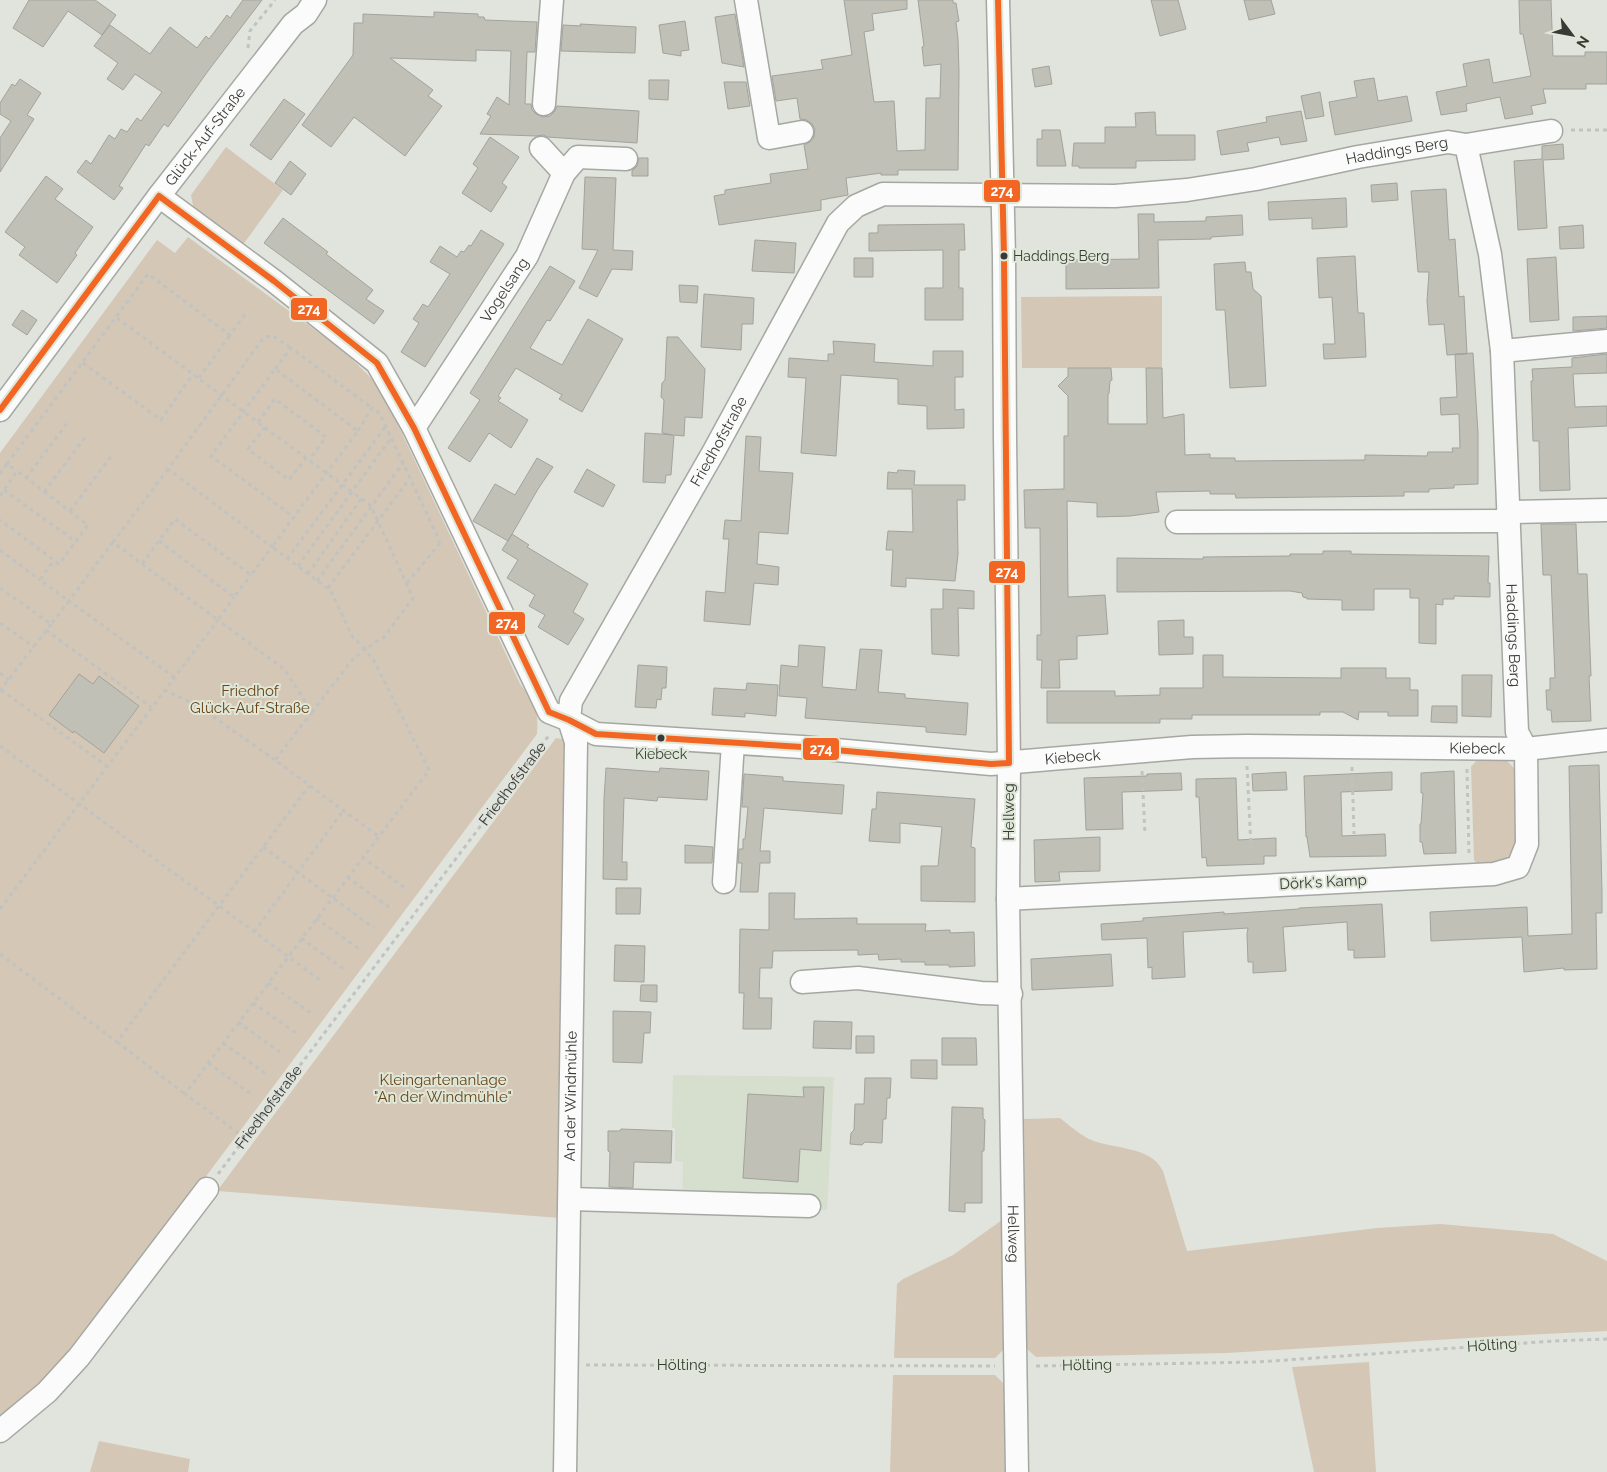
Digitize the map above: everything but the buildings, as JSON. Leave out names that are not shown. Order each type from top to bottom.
[{"type":"street","name":"Glück-Auf-Straße","points":[[3,399],[293,24],[306,14],[315,0]]},
{"type":"street","points":[[544,104],[552,0]]},
{"type":"street","points":[[746,0],[769,138],[802,132]]},
{"type":"street","name":"Hellweg","points":[[998,0],[1003,195],[1009,763],[1008,899],[1011,994],[1017,1472]]},
{"type":"street","points":[[1466,145],[1551,131]]},
{"type":"street","name":"Haddings Berg","points":[[1003,195],[1115,196],[1187,190],[1256,179],[1358,157],[1448,142],[1466,145],[1490,254],[1502,351],[1517,732],[1526,749]]},
{"type":"street","points":[[541,148],[564,174],[578,157],[626,159]]},
{"type":"street","name":"Vogelsang","points":[[414,428],[527,256],[564,174]]},
{"type":"street","name":"Friedhofstraße","points":[[569,720],[571,701],[714,451],[838,223],[856,206],[883,194],[1003,195]]},
{"type":"street","name":"Kiebeck","points":[[159,196],[274,281],[377,363],[414,428],[549,712],[596,734],[802,748],[991,764],[1141,751],[1246,746],[1526,749],[1607,740]]},
{"type":"street","points":[[1502,351],[1607,341]]},
{"type":"street","points":[[1177,522],[1508,516],[1607,510]]},
{"type":"street","name":"An der Windmühle","points":[[565,1472],[576,742],[569,720]]},
{"type":"street","points":[[724,882],[733,743]]},
{"type":"street","name":"Dörk's Kamp","points":[[1008,899],[1494,874],[1518,867],[1527,844],[1526,749]]},
{"type":"street","points":[[802,982],[858,978],[982,993],[1011,994]]},
{"type":"street","points":[[0,1432],[47,1392],[79,1357],[207,1189]]},
{"type":"street","points":[[570,1200],[809,1206]]},
{"type":"path","points":[[247,52],[250,31],[275,0]]},
{"type":"path","points":[[1551,131],[1607,130]]},
{"type":"path","points":[[0,474],[148,274],[230,335]]},
{"type":"path","points":[[199,378],[246,313]]},
{"type":"path","points":[[117,318],[371,506],[413,598],[384,637],[352,659],[275,760]]},
{"type":"path","points":[[107,766],[0,691],[168,469],[264,337],[273,336],[380,414],[440,542]]},
{"type":"path","points":[[291,348],[211,456],[294,517]]},
{"type":"path","points":[[83,363],[161,420],[194,374]]},
{"type":"path","points":[[275,369],[358,431]]},
{"type":"path","points":[[258,422],[275,398],[326,437],[289,480],[248,449],[265,427]]},
{"type":"path","points":[[0,909],[218,620],[358,431],[372,408]]},
{"type":"path","points":[[26,478],[68,422]]},
{"type":"path","points":[[287,559],[386,426]]},
{"type":"path","points":[[44,492],[86,436]]},
{"type":"path","points":[[298,567],[392,437]]},
{"type":"path","points":[[70,511],[112,455]]},
{"type":"path","points":[[317,581],[403,463]]},
{"type":"path","points":[[0,520],[60,564],[88,524],[7,464]]},
{"type":"path","points":[[168,469],[331,591],[352,636],[374,661],[429,770],[185,1094]]},
{"type":"path","points":[[0,496],[17,472]]},
{"type":"path","points":[[328,588],[410,477]]},
{"type":"path","points":[[4,490],[75,541]]},
{"type":"path","points":[[308,574],[362,500]]},
{"type":"path","points":[[142,564],[175,519],[251,575]]},
{"type":"path","points":[[407,583],[440,542],[449,536],[460,524]]},
{"type":"path","points":[[159,541],[234,597]]},
{"type":"path","points":[[113,542],[284,669],[312,712]]},
{"type":"path","points":[[0,550],[174,678]]},
{"type":"path","points":[[40,580],[54,560]]},
{"type":"path","points":[[0,588],[51,624]]},
{"type":"path","points":[[0,623],[34,647]]},
{"type":"path","points":[[46,630],[151,707]]},
{"type":"path","points":[[0,673],[10,680]]},
{"type":"path","points":[[165,690],[198,706],[378,836]]},
{"type":"path","name":"Friedhofstraße","points":[[207,1189],[556,726],[569,720]]},
{"type":"path","points":[[0,746],[323,982]]},
{"type":"path","points":[[1246,746],[1251,846]]},
{"type":"path","points":[[1351,747],[1354,834]]},
{"type":"path","points":[[1466,748],[1470,874]]},
{"type":"path","points":[[1141,751],[1144,835]]},
{"type":"path","points":[[117,1042],[308,786]]},
{"type":"path","points":[[254,932],[343,811]]},
{"type":"path","points":[[263,847],[374,928]]},
{"type":"path","points":[[362,857],[405,888]]},
{"type":"path","points":[[347,877],[390,908]]},
{"type":"path","points":[[316,918],[359,949]]},
{"type":"path","points":[[301,938],[345,970]]},
{"type":"path","points":[[0,954],[245,1138]]},
{"type":"path","points":[[268,982],[311,1013]]},
{"type":"path","points":[[253,1003],[296,1033]]},
{"type":"path","points":[[238,1022],[281,1053]]},
{"type":"path","points":[[223,1043],[266,1073]]},
{"type":"path","points":[[208,1063],[251,1094]]},
{"type":"path","name":"Hölting","points":[[567,1366],[1016,1366],[1258,1362],[1607,1339]]},
{"type":"shaded area","points":[[673,1075],[834,1077],[827,1210],[682,1207],[683,1162],[675,1161],[675,1128],[672,1128]]},
{"type":"green space","points":[[226,147],[283,190],[242,246],[194,211],[191,195]]},
{"type":"green space","name":"Friedhof Glück-Auf-Straße","points":[[188,237],[330,341],[372,379],[392,412],[520,684],[532,702],[537,719],[537,734],[91,1330],[36,1387],[0,1415],[0,453],[157,240],[175,253]]},
{"type":"green space","points":[[1162,296],[1162,368],[1022,368],[1021,297]]},
{"type":"green space","name":"Kleingartenanlage \"An der Windmühle\"","points":[[556,738],[568,740],[560,1218],[217,1191]]},
{"type":"green space","points":[[1476,761],[1507,761],[1517,774],[1520,828],[1516,849],[1509,859],[1502,863],[1479,866],[1474,860],[1471,767]]},
{"type":"green space","points":[[1060,1118],[1089,1139],[1140,1152],[1157,1163],[1163,1171],[1187,1251],[1377,1228],[1440,1224],[1553,1234],[1607,1261],[1607,1331],[1228,1353],[1036,1357],[1027,1349],[1024,1119]]},
{"type":"green space","points":[[1002,1220],[1004,1349],[995,1358],[894,1358],[897,1284],[903,1279],[953,1255]]},
{"type":"green space","points":[[1369,1362],[1376,1472],[1314,1472],[1292,1367]]},
{"type":"green space","points":[[893,1375],[995,1375],[1004,1384],[1005,1472],[890,1472]]},
{"type":"green space","points":[[99,1441],[190,1459],[188,1472],[90,1472]]},
{"type":"transit line","name":"274","points":[[998,0],[1004,256],[1009,763]]},
{"type":"transit line","name":"274","points":[[159,196],[274,281],[377,363],[414,428],[549,712],[596,734],[802,747],[991,764],[1009,763]]},
{"type":"transit line","name":"274","points":[[0,410],[159,196]]},
{"type":"place","name":"Haddings Berg","points":[[1004,256]]},
{"type":"place","name":"Kiebeck","points":[[661,738]]}]
